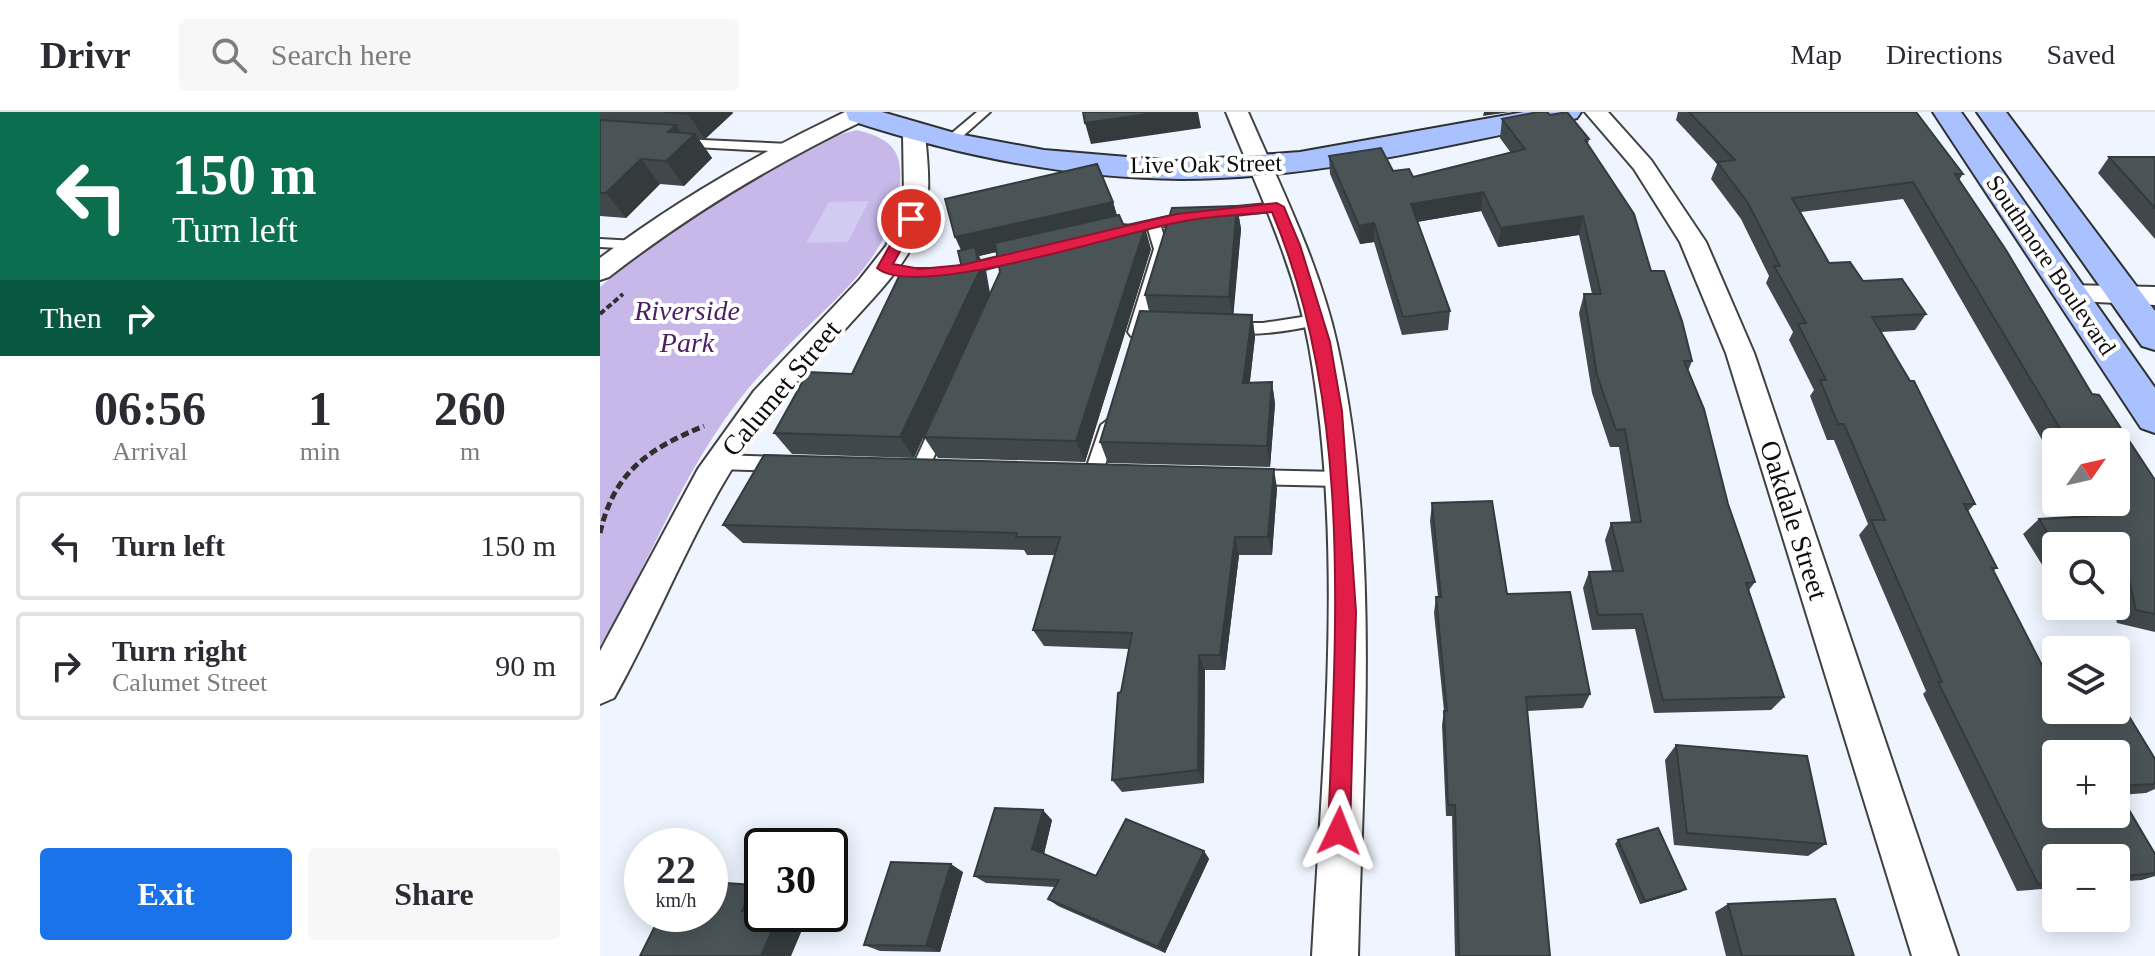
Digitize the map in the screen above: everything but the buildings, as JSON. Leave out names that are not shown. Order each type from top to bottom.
[{"type":"street","points":[[1237,112],[1293,245],[1315,320],[1333,411],[1340,479],[1346,612],[1335,956]]},
{"type":"street","name":"Live Oak Street","points":[[856,113],[914,133],[1000,152],[1101,165],[1259,167],[1353,153],[1567,112]]},
{"type":"street","name":"Oakdale Street","points":[[1596,112],[1643,165],[1693,242],[1740,353],[1935,956]]},
{"type":"street","name":"Southmore Boulevard","points":[[1947,112],[2155,418]]},
{"type":"street","name":"Southmore Boulevard","points":[[1991,112],[2139,295],[2155,337]]},
{"type":"street","points":[[600,271],[683,211],[789,148],[856,113]]},
{"type":"street","name":"Calumet Street","points":[[600,686],[634,631],[711,449],[753,412],[895,270],[916,195],[914,133]]},
{"type":"street","points":[[2068,294],[2139,295]]},
{"type":"lane","points":[[950,141],[984,112]]},
{"type":"lane","points":[[672,142],[789,148]]},
{"type":"lane","points":[[1110,234],[1196,215],[1277,207]]},
{"type":"lane","points":[[1130,355],[1146,325],[1161,249],[1153,224]]},
{"type":"lane","points":[[600,243],[636,245]]},
{"type":"lane","points":[[950,271],[1037,252]]},
{"type":"lane","points":[[994,262],[999,283]]},
{"type":"lane","points":[[1218,327],[1263,328],[1315,320]]},
{"type":"lane","points":[[921,468],[946,412]]},
{"type":"lane","points":[[1094,472],[1112,414]]},
{"type":"lane","points":[[711,449],[797,464]]},
{"type":"lane","points":[[1232,476],[1340,479]]},
{"type":"path","points":[[600,314],[626,291]]},
{"type":"path","points":[[600,533],[606,501],[637,462],[688,432],[711,424],[711,449]]},
{"type":"green space","name":"Riverside Park","points":[[857,130],[885,141],[899,161],[900,183],[895,210],[885,235],[855,279],[762,372],[723,422],[689,477],[600,646],[600,287],[667,233],[714,201],[814,145]]},
{"type":"shaded area","points":[[869,201],[848,242],[806,243],[829,202]]},
{"type":"route","points":[[911,219],[884,268],[920,273],[962,270],[1177,218],[1277,207],[1293,245],[1322,342],[1340,479],[1346,612],[1339,831]]}]
